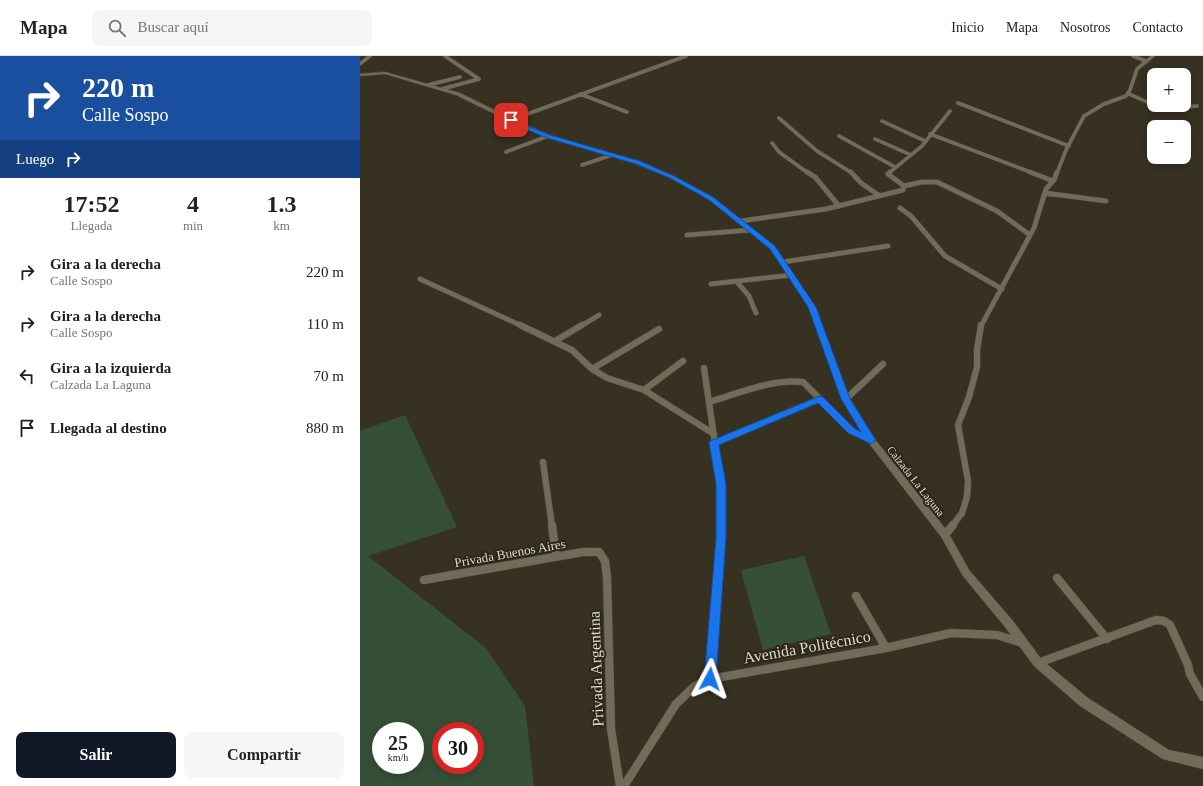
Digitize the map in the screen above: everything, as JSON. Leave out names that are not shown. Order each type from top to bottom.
[{"type":"street","points":[[360,64],[370,56]]},
{"type":"street","points":[[442,89],[479,79],[445,56]]},
{"type":"street","points":[[511,120],[670,60],[686,56]]},
{"type":"street","points":[[1133,56],[1146,61]]},
{"type":"street","points":[[1128,94],[1136,71],[1153,56]]},
{"type":"street","name":"Calzada La Laguna","points":[[360,75],[386,73],[442,89],[482,104],[511,120],[548,136],[638,163],[672,177],[711,198],[741,221],[772,247],[812,307],[846,399],[871,440],[945,535],[966,573],[1024,643],[1038,663],[1084,702],[1166,755],[1203,763]]},
{"type":"street","points":[[428,85],[460,77]]},
{"type":"street","points":[[580,94],[627,112]]},
{"type":"street","points":[[945,535],[962,513],[967,497],[968,481],[958,425],[969,396],[977,367],[977,350],[981,325],[1002,289],[1030,235],[1046,189],[1053,181],[1084,116],[1104,104],[1128,94],[1147,102]]},
{"type":"street","points":[[958,103],[1069,146]]},
{"type":"street","points":[[1191,107],[1197,106]]},
{"type":"street","points":[[904,186],[888,174],[925,141],[950,111]]},
{"type":"street","points":[[780,118],[817,151],[846,168],[858,178],[861,183],[880,196]]},
{"type":"street","points":[[882,120],[925,141]]},
{"type":"street","points":[[930,134],[1053,181]]},
{"type":"street","points":[[506,152],[548,136]]},
{"type":"street","points":[[839,136],[895,167]]},
{"type":"street","points":[[876,139],[911,155]]},
{"type":"street","points":[[772,143],[779,152],[799,168],[815,177],[839,206]]},
{"type":"street","points":[[582,165],[612,155]]},
{"type":"street","points":[[741,221],[839,206],[903,190],[904,186],[922,182],[937,182],[997,211],[1030,235]]},
{"type":"street","points":[[1045,193],[1106,201]]},
{"type":"street","points":[[900,208],[911,216],[945,256],[1002,289]]},
{"type":"street","points":[[687,235],[751,230]]},
{"type":"street","points":[[783,262],[888,246]]},
{"type":"street","points":[[711,284],[792,275]]},
{"type":"street","points":[[420,279],[555,341],[572,350],[592,369],[607,378],[644,390],[714,434]]},
{"type":"street","points":[[737,282],[750,296],[756,312]]},
{"type":"street","points":[[555,341],[599,315]]},
{"type":"street","points":[[592,369],[659,329]]},
{"type":"street","points":[[644,390],[683,361]]},
{"type":"street","points":[[846,399],[882,364]]},
{"type":"street","points":[[704,368],[721,484],[721,538],[710,679]]},
{"type":"street","points":[[709,402],[794,380],[804,382],[852,431],[871,440]]},
{"type":"street","points":[[714,443],[820,399]]},
{"type":"street","points":[[543,462],[556,556]]},
{"type":"street","name":"Privada Buenos Aires","points":[[424,580],[582,552],[600,553]]},
{"type":"street","name":"Privada Argentina","points":[[600,553],[605,561],[607,578],[610,640],[611,729],[620,786]]},
{"type":"street","points":[[1057,578],[1107,639]]},
{"type":"street","points":[[856,596],[886,648]]},
{"type":"street","points":[[1038,663],[1156,620],[1168,622],[1188,665],[1190,674],[1203,697]]},
{"type":"street","name":"Avenida Politécnico","points":[[624,786],[676,704],[695,686],[710,679],[886,648],[951,633],[997,635],[1024,643]]},
{"type":"green space","points":[[405,415],[457,527],[368,556],[486,648],[525,706],[534,786],[360,786],[360,431]]},
{"type":"green space","points":[[804,556],[831,634],[763,650],[741,570]]},
{"type":"route","points":[[511,120],[548,136],[638,163],[672,177],[711,198],[772,247],[812,307],[846,399],[871,440],[852,431],[820,399],[714,443],[721,484],[721,538],[710,679]]}]
